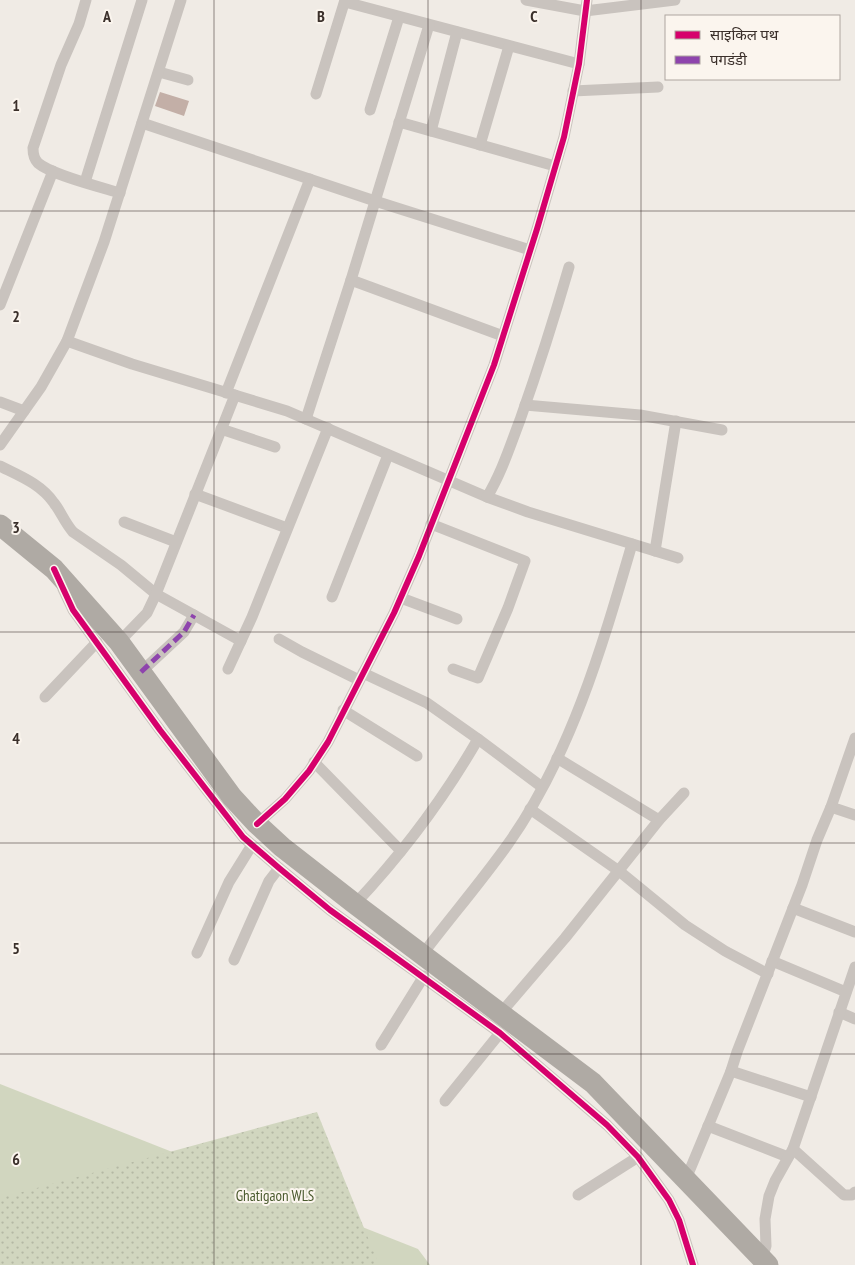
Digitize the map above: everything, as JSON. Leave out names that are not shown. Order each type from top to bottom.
[{"type":"highway","points":[[0,525],[54,569],[119,642],[232,797],[257,824],[282,847],[422,955],[500,1023],[593,1083],[765,1262]]},
{"type":"street","points":[[86,0],[79,24],[62,65],[33,148],[34,155],[37,162],[54,172],[120,193]]},
{"type":"street","points":[[85,182],[142,0]]},
{"type":"street","points":[[0,445],[41,387],[67,341],[104,242],[181,0]]},
{"type":"street","points":[[533,1],[586,6],[675,0]]},
{"type":"street","points":[[316,94],[345,1],[579,64]]},
{"type":"street","points":[[257,824],[285,799],[328,742],[401,598],[494,364],[530,250],[564,137],[579,64],[586,6]]},
{"type":"street","points":[[370,110],[399,17]]},
{"type":"street","points":[[306,419],[351,280],[429,24]]},
{"type":"street","points":[[431,131],[457,32]]},
{"type":"street","points":[[480,145],[509,46]]},
{"type":"street","points":[[159,72],[188,80]]},
{"type":"street","points":[[573,91],[658,87]]},
{"type":"street","points":[[399,122],[556,166]]},
{"type":"street","points":[[142,123],[375,201],[530,250]]},
{"type":"street","points":[[0,306],[54,172]]},
{"type":"street","points":[[119,642],[147,613],[156,594],[221,429],[230,394],[310,179]]},
{"type":"street","points":[[488,497],[498,478],[525,405],[550,334],[570,267]]},
{"type":"street","points":[[351,280],[503,336]]},
{"type":"street","points":[[67,341],[132,364],[287,411],[488,497],[528,512],[678,558]]},
{"type":"street","points":[[0,402],[24,411]]},
{"type":"street","points":[[525,405],[640,415],[722,430]]},
{"type":"street","points":[[655,551],[676,421]]},
{"type":"street","points":[[228,670],[328,428]]},
{"type":"street","points":[[221,429],[275,448]]},
{"type":"street","points":[[332,597],[388,455]]},
{"type":"street","points":[[0,466],[31,481],[46,492],[56,504],[66,525],[73,532],[121,565],[156,594],[241,641]]},
{"type":"street","points":[[195,494],[287,528]]},
{"type":"street","points":[[124,522],[176,542]]},
{"type":"street","points":[[430,524],[525,561],[508,608],[478,678],[453,668]]},
{"type":"street","points":[[422,955],[508,844],[530,809],[557,758],[582,701],[610,619],[632,544]]},
{"type":"street","points":[[54,569],[73,610],[160,730],[243,837],[330,910],[424,976],[500,1023],[638,1157],[679,1220],[693,1265]]},
{"type":"street","points":[[401,598],[457,620]]},
{"type":"street","points":[[141,672],[184,632],[194,615]]},
{"type":"street","points":[[279,639],[302,652],[427,703],[478,738],[542,787]]},
{"type":"street","points":[[45,697],[97,642]]},
{"type":"street","points":[[343,710],[418,756]]},
{"type":"street","points":[[355,904],[422,826],[466,760],[478,738]]},
{"type":"street","points":[[686,1179],[731,1071],[793,908],[816,840],[831,807],[855,738]]},
{"type":"street","points":[[557,758],[659,820]]},
{"type":"street","points":[[314,762],[401,851]]},
{"type":"street","points":[[445,1102],[500,1023],[659,820],[684,793]]},
{"type":"street","points":[[831,807],[855,815]]},
{"type":"street","points":[[530,809],[619,871],[685,924],[725,951],[768,974]]},
{"type":"street","points":[[197,953],[229,882],[252,845]]},
{"type":"street","points":[[234,960],[269,881],[279,868]]},
{"type":"street","points":[[793,908],[855,932]]},
{"type":"street","points":[[772,961],[846,992]]},
{"type":"street","points":[[765,1262],[765,1219],[768,1202],[775,1181],[790,1153],[811,1097],[855,967]]},
{"type":"street","points":[[381,1045],[424,976]]},
{"type":"street","points":[[839,1012],[855,1019]]},
{"type":"street","points":[[731,1071],[811,1097]]},
{"type":"street","points":[[708,1126],[790,1153],[844,1195],[852,1195],[855,1192]]},
{"type":"street","points":[[578,1195],[638,1157]]},
{"type":"green space","name":"Ghatigaon WLS","points":[[0,1084],[418,1249],[430,1265],[0,1265]]},
{"type":"green space","name":"Ghatigaon WLS","points":[[317,1112],[379,1265],[0,1265],[0,1198]]},
{"type":"building","points":[[160,92],[189,101],[184,116],[155,106]]},
{"type":"marked path","points":[[141,672],[184,632],[194,615]]},
{"type":"cycle path","points":[[257,824],[285,799],[309,771],[328,742],[394,613],[419,556],[494,365],[537,229],[564,137],[579,64],[587,0]]},
{"type":"cycle path","points":[[54,569],[73,610],[160,730],[243,837],[330,910],[500,1033],[607,1125],[638,1157],[669,1200],[679,1220],[693,1265]]}]
